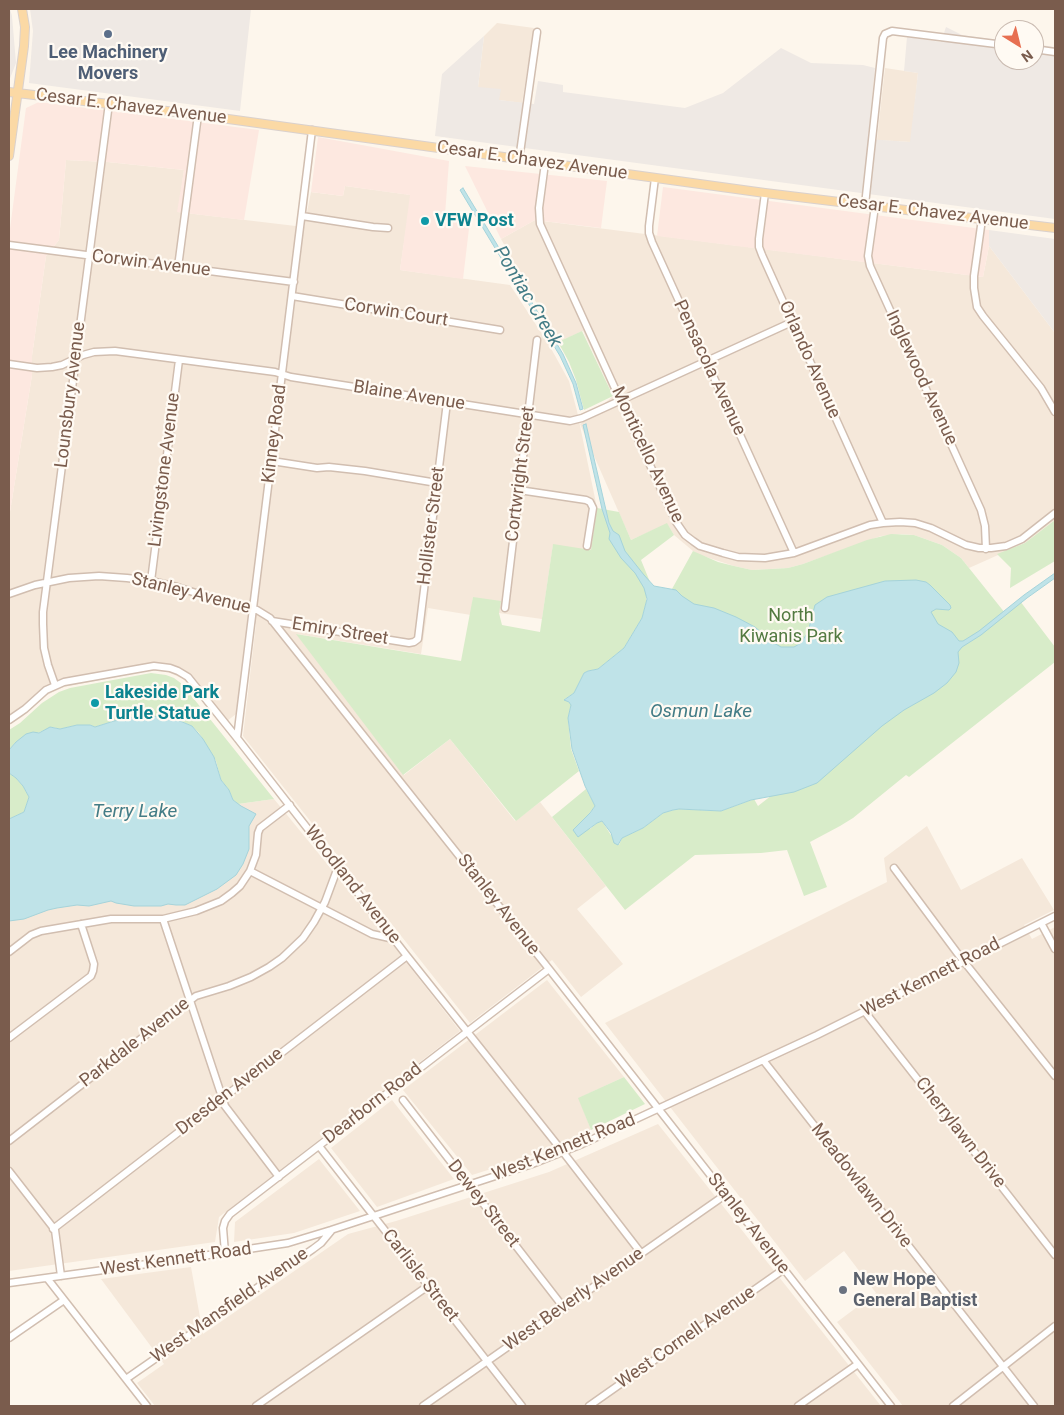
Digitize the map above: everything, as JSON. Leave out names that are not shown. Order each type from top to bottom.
[{"type":"main road","points":[[9,156],[24,46],[25,27],[22,9]]},
{"type":"main road","name":"Cesar E. Chavez Avenue","points":[[9,92],[109,103],[312,130],[765,193],[1055,228]]},
{"type":"street","points":[[865,205],[883,38],[886,33],[892,31],[994,44]]},
{"type":"street","points":[[519,160],[537,32]]},
{"type":"street","name":"Lounsbury Avenue","points":[[55,685],[47,660],[43,638],[43,619],[109,103]]},
{"type":"street","points":[[178,267],[198,115]]},
{"type":"street","name":"Kinney Road","points":[[237,738],[312,130]]},
{"type":"street","name":"Monticello Avenue","points":[[545,163],[539,208],[540,222],[676,522],[685,535],[700,546],[723,554],[738,557],[765,558],[794,553],[870,525],[900,522],[924,525],[966,545],[986,548]]},
{"type":"street","name":"Pensacola Avenue","points":[[655,178],[649,226],[650,238],[794,553]]},
{"type":"street","name":"Orlando Avenue","points":[[765,193],[759,247],[883,523]]},
{"type":"street","name":"Inglewood Avenue","points":[[875,206],[868,256],[870,266],[981,510],[985,526],[986,548]]},
{"type":"street","points":[[302,216],[388,228]]},
{"type":"street","points":[[982,219],[974,276],[976,305],[1041,388],[1055,412]]},
{"type":"street","name":"Corwin Avenue","points":[[9,245],[294,282]]},
{"type":"street","name":"Corwin Court","points":[[292,296],[500,330]]},
{"type":"street","name":"Blaine Avenue","points":[[9,364],[47,368],[62,365],[94,352],[110,351],[275,372],[301,379],[565,421],[575,421],[792,322]]},
{"type":"street","name":"Cortwright Street","points":[[505,608],[537,340]]},
{"type":"street","name":"Livingstone Avenue","points":[[151,581],[178,360]]},
{"type":"street","name":"Hollister Street","points":[[409,643],[416,641],[419,636],[447,402]]},
{"type":"street","points":[[272,460],[317,468],[329,467],[365,471],[438,483]]},
{"type":"street","points":[[519,490],[586,500],[591,503],[593,508],[587,546]]},
{"type":"street","points":[[986,548],[1002,547],[1017,542],[1055,513]]},
{"type":"street","name":"Stanley Avenue","points":[[9,594],[30,586],[69,578],[121,577],[169,584],[253,609],[272,620],[549,969],[891,1406]]},
{"type":"street","name":"Emiry Street","points":[[272,620],[409,643]]},
{"type":"street","name":"Woodland Avenue","points":[[55,685],[70,680],[147,666],[170,668],[182,673],[191,680],[641,1253]]},
{"type":"street","points":[[9,720],[42,693],[55,685]]},
{"type":"street","points":[[9,952],[37,932],[115,918],[163,919],[196,911],[221,901],[236,890],[250,871],[256,855],[260,828],[290,805]]},
{"type":"street","name":"Parkdale Avenue","points":[[9,1141],[196,996],[230,986],[251,977],[277,962],[303,938],[322,908],[338,867]]},
{"type":"street","points":[[894,868],[1055,1076]]},
{"type":"street","points":[[250,871],[372,934],[394,939]]},
{"type":"street","name":"West Kennett Road","points":[[9,1283],[288,1243],[469,1185],[563,1152],[658,1109],[865,1012],[1055,916]]},
{"type":"street","points":[[163,919],[225,1106],[279,1177]]},
{"type":"street","points":[[1041,923],[1055,949]]},
{"type":"street","points":[[9,1038],[91,976],[94,964],[81,924]]},
{"type":"street","name":"Dresden Avenue","points":[[53,1229],[407,956]]},
{"type":"street","name":"Dearborn Road","points":[[225,1253],[222,1230],[226,1218],[549,969]]},
{"type":"street","name":"Cherrylawn Drive","points":[[865,1012],[1055,1255]]},
{"type":"street","name":"Meadowlawn Drive","points":[[763,1060],[1034,1406]]},
{"type":"street","name":"Dewey Street","points":[[402,1100],[564,1308]]},
{"type":"street","name":"Carlisle Street","points":[[319,1146],[522,1406]]},
{"type":"street","points":[[9,1171],[56,1234],[61,1276]]},
{"type":"street","name":"West Beverly Avenue","points":[[423,1406],[726,1194]]},
{"type":"street","name":"West Mansfield Avenue","points":[[126,1379],[313,1249],[332,1230]]},
{"type":"street","name":"West Cornell Avenue","points":[[589,1406],[784,1269]]},
{"type":"street","points":[[47,1278],[147,1406]]},
{"type":"street","points":[[256,1406],[428,1286]]},
{"type":"street","points":[[9,1338],[64,1300]]},
{"type":"street","points":[[953,1406],[1055,1326]]},
{"type":"street","points":[[798,1406],[858,1364]]},
{"type":"shaded area","points":[[9,9],[12,16],[16,63],[9,81]]},
{"type":"shaded area","points":[[30,9],[251,9],[240,111],[29,83],[33,31]]},
{"type":"shaded area","points":[[497,23],[534,28],[522,103],[499,100],[478,87],[484,36]]},
{"type":"shaded area","points":[[946,27],[962,35],[994,40],[994,70],[1044,70],[1044,45],[1055,47],[1055,219],[435,136],[442,74],[484,36],[478,87],[501,89],[499,100],[534,104],[538,81],[563,85],[563,92],[685,108],[723,93],[781,48],[811,63],[863,65],[875,68],[868,139],[910,142],[918,73],[904,71],[907,37],[941,42]]},
{"type":"shaded area","points":[[885,68],[918,73],[911,142],[877,140]]},
{"type":"shaded area","points":[[39,102],[259,130],[244,220],[177,212],[184,170],[108,162],[66,160],[59,240],[46,256],[32,356],[32,375],[9,518],[9,236],[26,108]]},
{"type":"shaded area","points":[[318,137],[449,161],[445,215],[470,220],[463,279],[400,270],[410,195],[345,186],[343,196],[311,192]]},
{"type":"shaded area","points":[[66,160],[108,162],[184,170],[178,212],[304,227],[311,192],[343,196],[345,186],[411,195],[400,270],[510,285],[548,343],[569,381],[597,508],[591,551],[553,545],[542,619],[499,613],[473,597],[471,615],[428,608],[421,654],[297,634],[404,775],[450,739],[515,821],[540,802],[606,886],[577,909],[623,964],[581,997],[552,960],[470,1023],[243,736],[256,624],[248,621],[236,714],[222,725],[183,679],[168,672],[148,671],[64,687],[47,695],[22,717],[9,725],[9,518],[32,375],[32,356],[46,256],[59,240]]},
{"type":"shaded area","points":[[465,166],[607,181],[601,228],[535,220],[501,239]]},
{"type":"shaded area","points":[[663,187],[989,230],[989,246],[983,277],[657,236]]},
{"type":"shaded area","points":[[535,220],[983,277],[989,246],[1055,333],[1055,520],[1025,543],[969,568],[961,558],[942,545],[914,535],[902,534],[881,536],[788,568],[752,570],[700,555],[674,535],[667,524],[631,540],[580,424],[613,396],[583,331],[558,342],[501,239]]},
{"type":"shaded area","points":[[989,230],[1055,239],[1055,333],[989,246]]},
{"type":"shaded area","points":[[274,799],[377,925],[460,1031],[219,1217],[215,1242],[9,1271],[9,905],[238,804]]},
{"type":"shaded area","points":[[927,826],[961,890],[1022,858],[1054,910],[1024,925],[1032,939],[1055,927],[1055,1406],[903,1406],[837,1322],[876,1293],[844,1251],[805,1281],[605,1023],[887,882],[884,858]]},
{"type":"shaded area","points":[[547,980],[624,1077],[579,1098],[591,1130],[520,1160],[472,1175],[403,1090]]},
{"type":"shaded area","points":[[392,1100],[454,1179],[377,1207],[331,1148]]},
{"type":"shaded area","points":[[658,1124],[881,1406],[155,1406],[137,1383],[164,1364],[101,1279],[191,1267],[203,1334],[348,1234],[396,1221],[549,1172]]},
{"type":"shaded area","points":[[319,1159],[360,1211],[294,1233],[234,1242],[235,1222]]},
{"type":"green space","points":[[582,331],[613,396],[584,410],[576,380],[558,342]]},
{"type":"green space","points":[[597,508],[619,512],[631,540],[667,523],[674,535],[641,560],[650,582],[646,592],[646,603],[642,618],[624,648],[598,669],[584,673],[574,693],[565,699],[571,705],[568,718],[571,749],[579,771],[516,821],[450,739],[403,775],[296,634],[461,661],[473,597],[501,601],[499,613],[502,625],[540,632],[553,544],[591,550]]},
{"type":"green space","points":[[1055,520],[1055,561],[1010,588],[1011,568],[997,554],[1025,543]]},
{"type":"green space","name":"North Kiwanis Park","points":[[891,534],[914,535],[942,545],[961,558],[1005,613],[1020,601],[1055,647],[1055,662],[909,777],[906,775],[853,818],[810,842],[827,887],[804,896],[787,850],[761,853],[695,855],[625,910],[552,817],[586,789],[595,806],[575,828],[590,829],[602,821],[619,845],[622,838],[643,828],[663,813],[673,810],[721,811],[754,799],[758,806],[924,676],[797,696],[662,607],[693,551],[718,562],[752,570],[788,568],[867,540]]},
{"type":"green space","points":[[151,673],[166,675],[182,684],[274,799],[238,804],[233,800],[229,790],[221,780],[216,761],[199,733],[192,726],[175,719],[140,716],[95,727],[77,725],[60,729],[52,727],[16,742],[9,750],[9,730],[20,723],[42,703],[59,692],[70,688]]},
{"type":"green space","points":[[9,773],[23,786],[29,797],[24,812],[9,819]]},
{"type":"green space","points":[[624,1077],[645,1104],[591,1130],[578,1098]]},
{"type":"water","name":"Pontiac Creek","points":[[463,188],[563,354],[576,383],[583,409],[580,410],[573,384],[560,356],[460,190]]},
{"type":"water","name":"Osmun Lake","points":[[586,424],[609,523],[613,531],[619,535],[625,551],[644,575],[654,586],[676,590],[694,604],[714,608],[736,617],[755,627],[772,642],[781,647],[794,647],[801,643],[808,632],[815,605],[827,597],[885,581],[916,580],[930,585],[951,608],[949,610],[936,609],[931,612],[938,624],[952,632],[959,641],[963,641],[1055,573],[1055,578],[981,635],[962,647],[958,652],[959,663],[956,672],[947,683],[882,726],[817,783],[794,792],[751,800],[721,811],[679,809],[663,813],[643,828],[622,838],[618,845],[614,843],[611,833],[602,821],[578,837],[573,830],[595,806],[585,786],[572,749],[568,718],[571,705],[564,700],[574,693],[584,673],[598,669],[624,648],[642,618],[647,599],[644,588],[635,573],[621,558],[609,539],[610,533],[602,509],[583,425]]},
{"type":"water","name":"Terry Lake","points":[[140,716],[175,719],[192,726],[214,757],[221,780],[229,790],[233,800],[256,814],[249,826],[249,849],[236,875],[217,889],[185,905],[134,906],[111,901],[89,906],[77,905],[57,908],[24,919],[9,921],[9,819],[24,812],[29,797],[23,786],[9,773],[9,750],[26,734],[39,733],[50,727],[60,729],[77,725],[90,725],[95,727]]},
{"type":"place","name":"Lee Machinery Movers","points":[[108,34]]},
{"type":"place","name":"VFW Post","points":[[425,221]]},
{"type":"place","name":"Lakeside Park Turtle Statue","points":[[95,703]]},
{"type":"place","name":"New Hope General Baptist","points":[[843,1290]]}]
